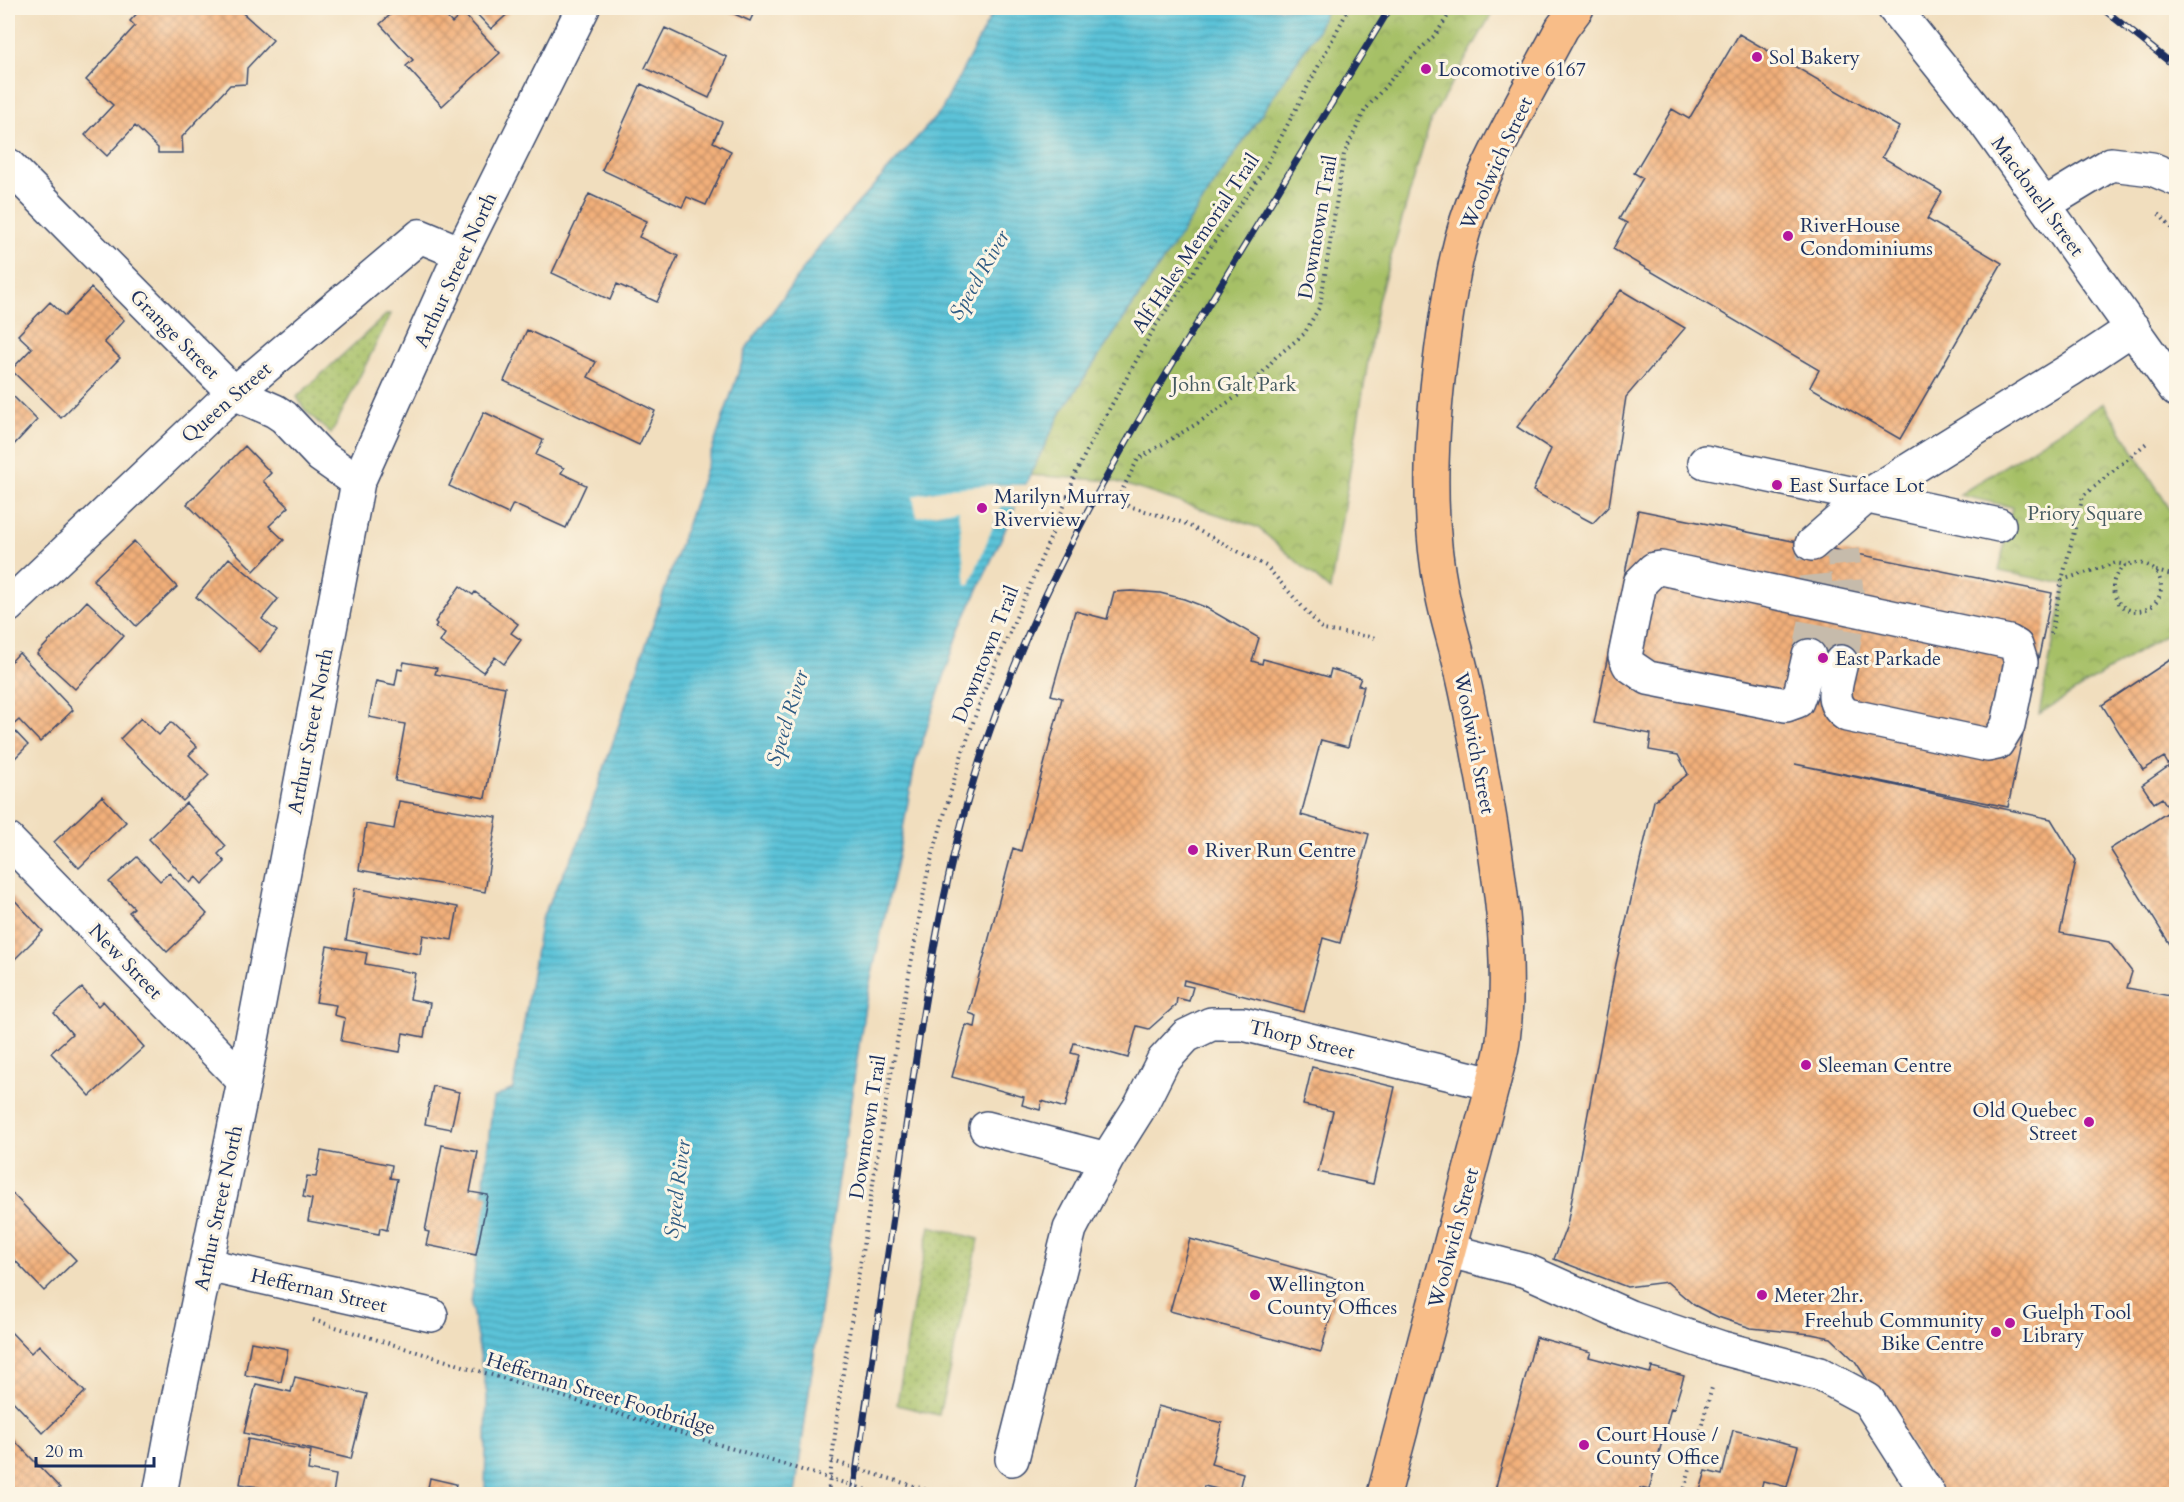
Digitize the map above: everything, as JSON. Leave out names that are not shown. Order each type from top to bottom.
[{"type":"main road","name":"Woolwich Street","points":[[1384,1494],[1450,1251],[1503,1042],[1507,981],[1503,912],[1493,832],[1462,675],[1442,592],[1435,530],[1432,468],[1433,424],[1449,295],[1461,239],[1479,189],[1562,28],[1577,8]]},
{"type":"street","name":"Arthur Street North","points":[[160,1494],[244,1081],[358,482],[461,253],[583,8]]},
{"type":"street","name":"Macdonell Street","points":[[1894,8],[1979,114],[2176,390]]},
{"type":"street","points":[[2045,204],[2111,164],[2152,169],[2176,179]]},
{"type":"street","name":"Grange Street","points":[[8,165],[234,393],[284,417],[321,456],[358,482]]},
{"type":"street","name":"Queen Street","points":[[8,606],[234,393],[420,236],[461,253]]},
{"type":"street","points":[[1828,547],[1867,496],[2077,366],[2133,328]]},
{"type":"street","points":[[1705,462],[2000,525]]},
{"type":"street","points":[[1809,656],[1797,700],[1786,705],[1648,678],[1629,665],[1625,656],[1640,583],[1654,569],[1661,568],[2009,642],[2016,646],[2021,662],[2008,725],[1997,743],[1988,745],[1847,715],[1837,709],[1834,699],[1841,662]]},
{"type":"street","name":"New Street","points":[[8,840],[244,1081]]},
{"type":"street","name":"Thorp Street","points":[[1012,1459],[1070,1229],[1107,1160],[1141,1105],[1163,1060],[1186,1036],[1210,1024],[1243,1024],[1493,1083]]},
{"type":"street","points":[[986,1128],[1107,1160]]},
{"type":"street","points":[[1450,1251],[1527,1271],[1630,1317],[1722,1348],[1820,1374],[1868,1400],[1928,1494]]},
{"type":"street","name":"Heffernan Street","points":[[207,1265],[431,1316]]},
{"type":"path","name":"Alf Hales Memorial Trail","points":[[1069,495],[1074,476],[1096,433],[1156,325],[1261,175],[1349,8]]},
{"type":"path","name":"Downtown Trail","points":[[1116,502],[1138,459],[1198,423],[1249,388],[1276,357],[1304,334],[1320,306],[1344,154],[1365,110],[1400,69],[1436,34],[1453,8]]},
{"type":"path","points":[[2155,210],[2176,233]]},
{"type":"path","points":[[2051,636],[2062,580],[2084,496],[2150,441]]},
{"type":"path","points":[[1048,494],[1116,502],[1184,523],[1266,566],[1323,630],[1377,638]]},
{"type":"path","name":"Downtown Trail","points":[[828,1494],[842,1381],[884,1113],[927,875],[959,763],[984,691],[1069,495]]},
{"type":"path","points":[[2062,580],[2116,563],[2126,565],[2140,563],[2149,566],[2160,578],[2162,586],[2158,599],[2146,610],[2127,610],[2115,598],[2112,586],[2115,577],[2126,565]]},
{"type":"path","points":[[2155,571],[2176,576]]},
{"type":"path","name":"Heffernan Street Footbridge","points":[[313,1320],[880,1494]]},
{"type":"path","points":[[1683,1494],[1722,1348]]},
{"type":"path","points":[[832,1461],[937,1494]]},
{"type":"path","points":[[1243,1487],[1269,1494]]},
{"type":"green space","name":"John Galt Park","points":[[1327,8],[1495,8],[1431,120],[1378,301],[1330,590],[1257,527],[1114,481],[1030,475],[1062,411],[1317,31]]},
{"type":"green space","points":[[387,314],[391,314],[331,434],[305,410],[297,397]]},
{"type":"green space","name":"Priory Square","points":[[2104,403],[2176,519],[2176,628],[2039,714],[2065,584],[1999,571],[2012,507],[1959,495]]},
{"type":"green space","points":[[930,1226],[979,1239],[939,1415],[897,1405],[913,1307]]},
{"type":"water","name":"Speed River","points":[[995,8],[1327,8],[1317,31],[1062,411],[1030,475],[960,629],[915,764],[898,856],[865,1006],[795,1494],[485,1494],[487,1394],[471,1304],[493,1098],[513,1089],[541,919],[579,842],[747,347],[821,244],[941,111]]},
{"type":"pier","name":"Marilyn Murray Riverview","points":[[1029,485],[1019,507],[1001,506],[970,584],[966,584],[958,509],[917,517],[913,496],[950,488]]},
{"type":"building","points":[[142,8],[237,8],[273,40],[247,68],[246,84],[230,85],[182,137],[183,153],[158,153],[158,148],[135,126],[107,156],[85,135],[113,105],[86,80],[135,26],[130,21]]},
{"type":"building","points":[[398,8],[438,8],[452,23],[463,13],[500,53],[442,106],[406,66],[413,60],[380,24]]},
{"type":"building","points":[[471,8],[514,8],[491,29]]},
{"type":"building","points":[[721,8],[756,8],[750,21]]},
{"type":"building","points":[[665,28],[727,57],[709,98],[645,68]]},
{"type":"building","name":"RiverHouse Condominiums","points":[[1739,34],[1899,127],[1882,157],[1942,192],[1927,219],[2002,263],[1900,439],[1810,387],[1819,370],[1613,249],[1627,223],[1619,219],[1643,178],[1634,173],[1672,109],[1689,119]]},
{"type":"building","points":[[641,84],[722,122],[713,142],[731,151],[706,205],[687,197],[682,207],[602,170]]},
{"type":"building","points":[[589,194],[647,221],[639,237],[678,256],[657,302],[617,284],[610,300],[552,273]]},
{"type":"building","points":[[91,288],[124,320],[104,342],[120,358],[61,418],[11,370],[32,348],[18,335],[50,302],[65,316]]},
{"type":"building","points":[[1621,290],[1685,328],[1626,397],[1609,506],[1593,523],[1533,491],[1551,449],[1517,427]]},
{"type":"building","points":[[527,330],[596,362],[588,377],[655,411],[639,445],[504,381]]},
{"type":"building","points":[[8,391],[37,420],[8,451]]},
{"type":"building","points":[[484,412],[543,440],[536,455],[564,468],[561,473],[586,485],[566,528],[513,504],[508,514],[449,486]]},
{"type":"building","points":[[245,446],[271,473],[263,481],[289,507],[269,526],[284,540],[254,571],[187,504]]},
{"type":"building","points":[[1638,510],[2052,593],[2008,807],[1795,764],[2051,819],[2076,860],[2060,933],[2109,942],[2132,972],[2127,988],[2176,997],[2176,1494],[1943,1494],[1855,1361],[1831,1338],[1751,1328],[1718,1317],[1694,1305],[1667,1282],[1627,1287],[1554,1259],[1567,1225],[1616,964],[1654,801],[1688,774],[1678,755],[1649,750],[1651,734],[1594,723]]},
{"type":"building","points":[[134,541],[177,587],[136,626],[93,580]]},
{"type":"building","points":[[229,558],[278,599],[262,619],[277,631],[260,652],[196,597]]},
{"type":"building","points":[[460,586],[473,595],[475,592],[518,624],[511,633],[521,640],[504,664],[495,657],[483,672],[440,642],[445,634],[435,627],[437,624],[435,622]]},
{"type":"building","name":"River Run Centre","points":[[1114,592],[1160,593],[1184,599],[1205,607],[1259,638],[1252,661],[1262,664],[1263,659],[1329,677],[1331,669],[1361,678],[1358,685],[1364,686],[1348,747],[1321,740],[1301,815],[1369,834],[1340,943],[1323,938],[1304,1012],[1184,980],[1183,985],[1193,987],[1189,1001],[1177,998],[1176,1005],[1149,1029],[1137,1026],[1128,1058],[1074,1043],[1071,1053],[1079,1055],[1065,1108],[1042,1101],[1040,1110],[1022,1105],[1024,1097],[952,1077],[966,1025],[975,1027],[977,1016],[969,1013],[1013,848],[1021,851],[1062,698],[1051,695],[1075,611],[1107,619]]},
{"type":"building","points":[[87,601],[124,636],[75,689],[37,654]]},
{"type":"building","points":[[19,653],[73,710],[40,742],[19,720],[11,727],[28,745],[8,765],[8,665]]},
{"type":"building","points":[[2176,656],[2176,954],[2110,849],[2170,811],[2162,798],[2154,803],[2142,785],[2169,766],[2164,757],[2143,770],[2102,705]]},
{"type":"building","points":[[404,662],[437,668],[435,674],[505,687],[485,798],[395,781],[405,724],[369,717],[376,681],[395,685],[398,669],[402,670]]},
{"type":"building","points":[[141,718],[159,735],[171,722],[197,747],[189,755],[209,775],[183,801],[120,739]]},
{"type":"building","points":[[102,796],[126,822],[79,868],[54,842]]},
{"type":"building","points":[[399,801],[497,817],[485,892],[359,870],[366,824],[394,829]]},
{"type":"building","points":[[186,803],[226,846],[218,854],[225,862],[202,884],[196,877],[190,883],[149,839]]},
{"type":"building","points":[[137,857],[160,881],[169,873],[207,914],[167,952],[129,912],[134,908],[109,882]]},
{"type":"building","points":[[355,888],[458,907],[452,940],[423,935],[420,954],[346,940]]},
{"type":"building","points":[[8,893],[43,931],[14,960],[8,953]]},
{"type":"building","points":[[327,946],[367,953],[365,964],[415,973],[410,999],[430,1003],[424,1037],[403,1033],[400,1052],[341,1041],[345,1018],[334,1015],[336,1005],[316,1002]]},
{"type":"building","points":[[82,988],[98,1006],[103,1001],[144,1047],[90,1096],[51,1053],[72,1034],[54,1013]]},
{"type":"building","points":[[1312,1067],[1395,1087],[1373,1184],[1318,1172],[1333,1111],[1303,1105]]},
{"type":"building","points":[[433,1086],[459,1092],[451,1129],[425,1124]]},
{"type":"building","points":[[442,1145],[478,1152],[470,1192],[488,1195],[476,1255],[426,1245],[429,1232],[425,1231]]},
{"type":"building","points":[[321,1151],[392,1165],[390,1178],[397,1179],[387,1230],[380,1228],[379,1234],[308,1221],[312,1199],[303,1197],[307,1176],[316,1177]]},
{"type":"building","points":[[8,1189],[76,1260],[44,1291],[8,1253]]},
{"type":"building","name":"Wellington County Offices","points":[[1190,1239],[1340,1280],[1321,1352],[1170,1311]]},
{"type":"building","points":[[8,1329],[31,1353],[39,1345],[85,1392],[43,1433],[8,1396]]},
{"type":"building","name":"Court House / County Office","points":[[1536,1337],[1591,1352],[1589,1357],[1650,1373],[1652,1367],[1684,1376],[1674,1409],[1671,1408],[1649,1490],[1640,1488],[1638,1494],[1494,1494]]},
{"type":"building","points":[[251,1342],[288,1349],[281,1382],[245,1375]]},
{"type":"building","points":[[295,1377],[367,1394],[351,1459],[244,1433],[256,1384],[291,1392]]},
{"type":"building","points":[[1158,1406],[1222,1423],[1211,1464],[1243,1473],[1238,1494],[1204,1486],[1202,1494],[1135,1494]]},
{"type":"building","points":[[1733,1430],[1798,1446],[1787,1487],[1763,1481],[1760,1494],[1699,1494],[1706,1471],[1722,1475]]},
{"type":"building","points":[[8,1434],[60,1488],[53,1494],[8,1494]]},
{"type":"building","points":[[248,1439],[311,1451],[308,1470],[336,1475],[333,1494],[300,1494],[240,1484]]},
{"type":"building","points":[[430,1478],[456,1484],[454,1494],[427,1493]]},
{"type":"tunnel","points":[[1809,656],[1818,606],[1812,544]]},
{"type":"tunnel","points":[[1841,662],[1849,614],[1843,550]]},
{"type":"railway","points":[[853,1494],[930,973],[960,828],[989,733],[1032,625],[1111,468],[1170,367],[1390,8]]},
{"type":"railway","points":[[2102,8],[2176,67]]},
{"type":"place","name":"Sol Bakery","points":[[1757,57]]},
{"type":"place","name":"Locomotive 6167","points":[[1426,69]]},
{"type":"place","name":"RiverHouse Condominiums","points":[[1788,236]]},
{"type":"place","name":"East Surface Lot","points":[[1777,485]]},
{"type":"place","name":"Marilyn Murray Riverview","points":[[982,508]]},
{"type":"place","name":"East Parkade","points":[[1823,658]]},
{"type":"place","name":"River Run Centre","points":[[1193,850]]},
{"type":"place","name":"Sleeman Centre","points":[[1806,1065]]},
{"type":"place","name":"Old Quebec Street","points":[[2089,1122]]},
{"type":"place","name":"Wellington County Offices","points":[[1255,1295]]},
{"type":"place","name":"Meter 2hr.","points":[[1762,1295]]},
{"type":"place","name":"Guelph Tool Library","points":[[2010,1323]]},
{"type":"place","name":"Freehub Community Bike Centre","points":[[1996,1332]]},
{"type":"place","name":"Court House / County Office","points":[[1584,1445]]}]
